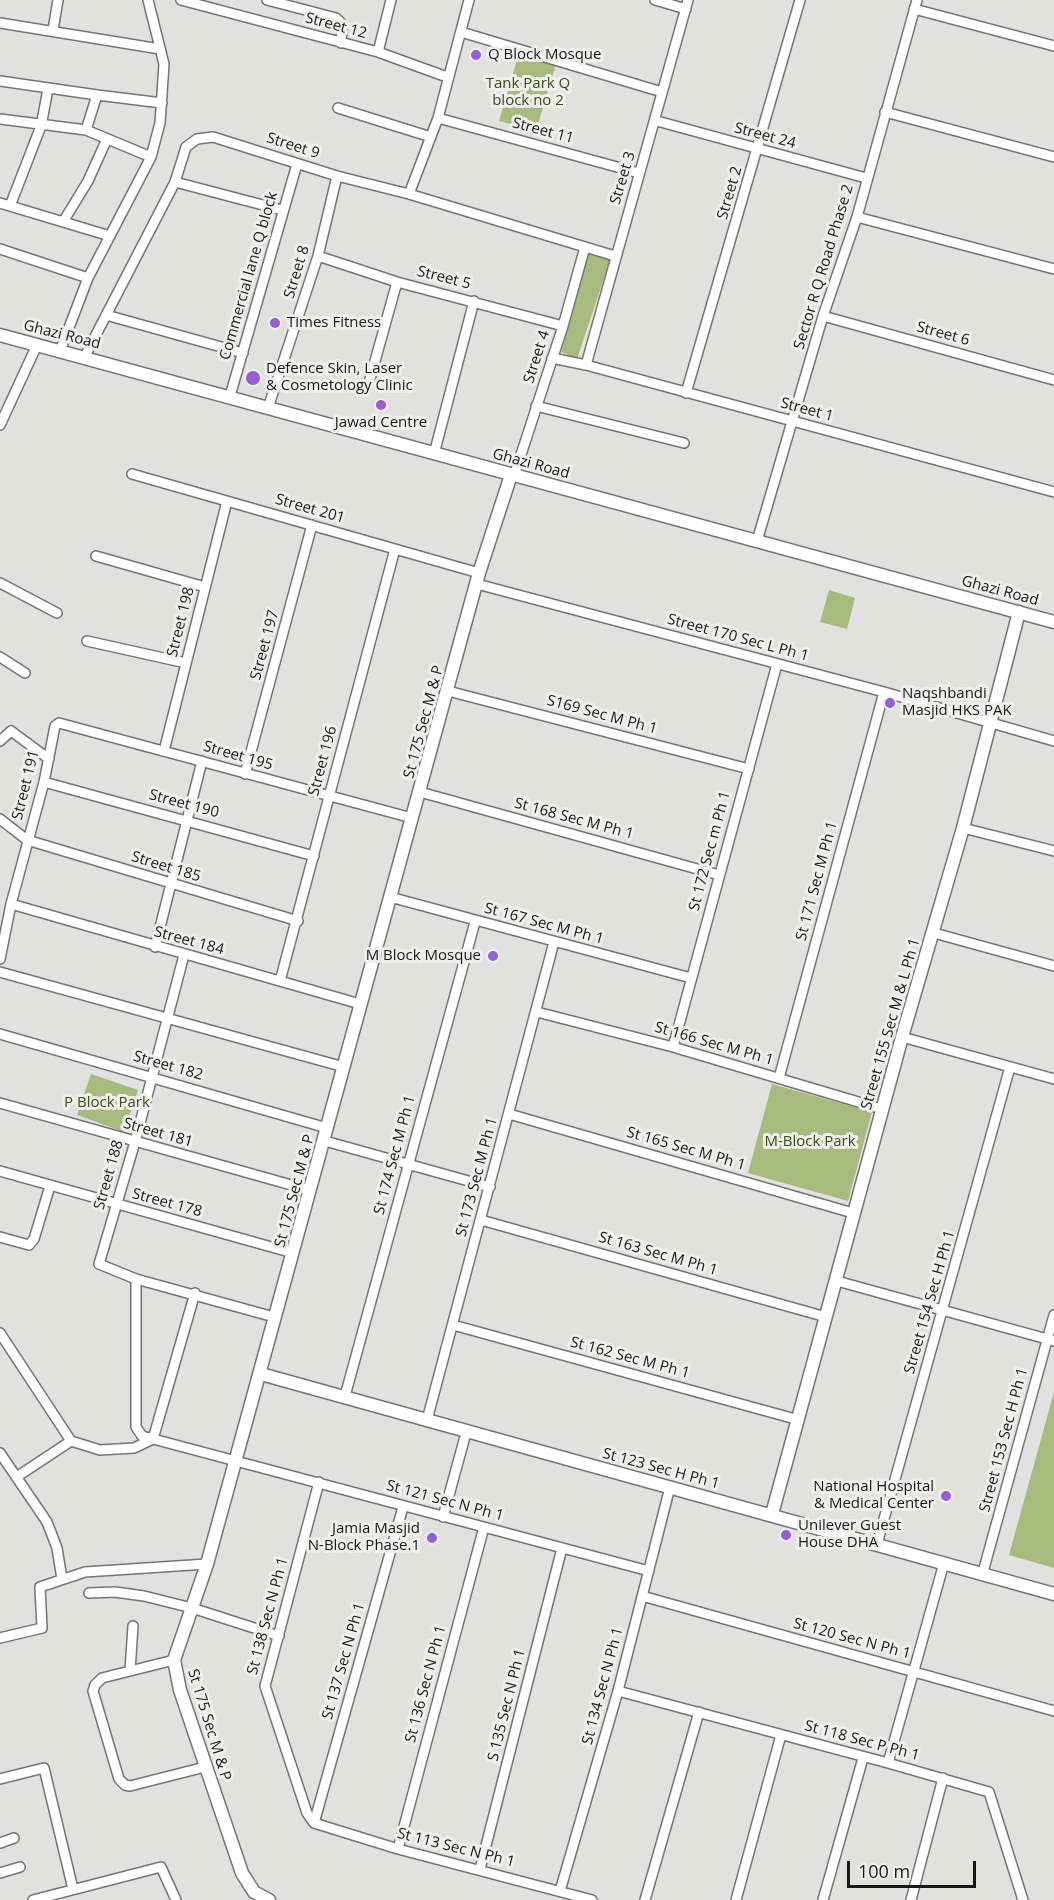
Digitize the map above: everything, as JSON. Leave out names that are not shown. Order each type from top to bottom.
[{"type":"street","points":[[53,30],[58,0]]},
{"type":"street","points":[[60,351],[88,278],[151,158],[162,103],[164,64],[148,0]]},
{"type":"street","name":"Street 12","points":[[181,0],[378,52],[447,77]]},
{"type":"street","points":[[267,0],[336,18],[342,24],[341,43]]},
{"type":"street","points":[[378,52],[391,0]]},
{"type":"street","points":[[409,194],[438,118],[469,0]]},
{"type":"street","points":[[655,0],[687,4]]},
{"type":"street","name":"Street 2","points":[[686,393],[800,0]]},
{"type":"street","name":"Street 3","points":[[586,365],[639,173],[657,121],[662,92],[687,4]]},
{"type":"street","points":[[915,4],[1054,46]]},
{"type":"street","name":"Sector R Q Road Phase 2","points":[[757,541],[794,422],[823,316],[857,217],[915,4]]},
{"type":"street","points":[[0,23],[160,49]]},
{"type":"street","points":[[461,32],[662,92]]},
{"type":"street","points":[[0,81],[162,103]]},
{"type":"street","points":[[10,207],[41,126],[48,89]]},
{"type":"street","points":[[86,130],[97,95]]},
{"type":"street","points":[[338,108],[431,137]]},
{"type":"street","points":[[885,112],[1054,157]]},
{"type":"street","name":"Street 11","points":[[438,118],[639,173]]},
{"type":"street","points":[[0,119],[86,130],[106,141],[151,158]]},
{"type":"street","name":"Street 24","points":[[657,121],[866,178]]},
{"type":"street","name":"Street 9","points":[[85,356],[175,182],[186,147],[197,139],[213,137],[337,176],[409,194],[615,256]]},
{"type":"street","points":[[63,222],[88,181],[106,141]]},
{"type":"street","name":"Commercial lane Q block","points":[[230,396],[297,164]]},
{"type":"street","name":"Street 8","points":[[268,408],[318,256],[337,176]]},
{"type":"street","points":[[175,182],[282,210]]},
{"type":"street","points":[[0,203],[110,236]]},
{"type":"street","points":[[857,217],[1054,269]]},
{"type":"street","name":"Street 4","points":[[513,475],[563,326],[585,247]]},
{"type":"street","points":[[0,249],[88,278]]},
{"type":"street","name":"Street 5","points":[[318,256],[397,282],[563,326]]},
{"type":"street","points":[[370,380],[397,282]]},
{"type":"street","points":[[434,454],[474,301]]},
{"type":"street","points":[[106,315],[243,353]]},
{"type":"street","name":"Street 6","points":[[823,316],[1054,380]]},
{"type":"street","name":"Ghazi Road","points":[[0,335],[85,356],[434,454],[1054,622]]},
{"type":"street","points":[[0,425],[37,345]]},
{"type":"street","name":"Street 1","points":[[552,358],[586,365],[1054,492]]},
{"type":"street","points":[[536,406],[684,443]]},
{"type":"street","name":"Street 201","points":[[132,474],[395,549],[478,579]]},
{"type":"street","name":"St 175 Sec M & P","points":[[269,1900],[254,1892],[242,1873],[180,1690],[174,1660],[207,1564],[478,579],[513,475]]},
{"type":"street","name":"Street 198","points":[[164,751],[227,501]]},
{"type":"street","name":"Street 197","points":[[245,774],[312,525]]},
{"type":"street","name":"Street 196","points":[[280,981],[298,921],[395,549]]},
{"type":"street","points":[[96,556],[205,587]]},
{"type":"street","name":"Street 170 Sec L Ph 1","points":[[478,579],[1054,741]]},
{"type":"street","points":[[0,583],[57,613]]},
{"type":"street","name":"Street 155 Sec M & L Ph 1","points":[[772,1514],[902,1037],[963,828],[1019,612]]},
{"type":"street","points":[[87,641],[186,663]]},
{"type":"street","points":[[0,657],[25,673]]},
{"type":"street","name":"St 172 Sec m Ph 1","points":[[673,1047],[777,664]]},
{"type":"street","name":"S169 Sec M Ph 1","points":[[448,691],[749,769]]},
{"type":"street","name":"St 171 Sec M Ph 1","points":[[779,1078],[884,692]]},
{"type":"street","name":"Street 195","points":[[57,724],[412,818]]},
{"type":"street","name":"Street 191","points":[[0,959],[11,904],[57,724]]},
{"type":"street","points":[[0,741],[11,731],[49,759]]},
{"type":"street","points":[[155,947],[169,884],[202,761]]},
{"type":"street","name":"Street 190","points":[[44,782],[314,856]]},
{"type":"street","name":"St 168 Sec M Ph 1","points":[[420,792],[719,875]]},
{"type":"street","points":[[0,819],[27,840]]},
{"type":"street","points":[[963,828],[1054,851]]},
{"type":"street","name":"Street 185","points":[[27,840],[298,921]]},
{"type":"street","name":"St 167 Sec M Ph 1","points":[[390,897],[691,978]]},
{"type":"street","name":"Street 184","points":[[11,904],[360,1005]]},
{"type":"street","name":"St 174 Sec M Ph 1","points":[[345,1396],[475,921]]},
{"type":"street","points":[[934,933],[1054,966]]},
{"type":"street","name":"St 173 Sec M Ph 1","points":[[427,1420],[554,942]]},
{"type":"street","name":"Street 188","points":[[136,1279],[99,1264],[135,1142],[184,955]]},
{"type":"street","points":[[0,972],[344,1067]]},
{"type":"street","name":"St 166 Sec M Ph 1","points":[[537,1012],[673,1047],[882,1109]]},
{"type":"street","name":"Street 182","points":[[0,1034],[152,1076],[409,1164],[490,1187]]},
{"type":"street","points":[[902,1037],[1054,1080]]},
{"type":"street","name":"Street 154 Sec H Ph 1","points":[[877,1544],[1010,1067]]},
{"type":"street","name":"Street 181","points":[[0,1103],[309,1190]]},
{"type":"street","name":"St 165 Sec M Ph 1","points":[[509,1114],[854,1213]]},
{"type":"street","name":"Street 178","points":[[0,1171],[293,1253]]},
{"type":"street","points":[[0,1238],[29,1245],[34,1239],[50,1185]]},
{"type":"street","name":"St 163 Sec M Ph 1","points":[[481,1220],[826,1317]]},
{"type":"street","points":[[153,1439],[142,1436],[136,1427],[136,1279],[195,1293],[274,1317]]},
{"type":"street","points":[[837,1281],[1051,1340]]},
{"type":"street","points":[[0,1333],[71,1442],[88,1449],[134,1448],[153,1439],[195,1293]]},
{"type":"street","name":"Street 153 Sec H Ph 1","points":[[983,1572],[1051,1340],[1054,1315]]},
{"type":"street","name":"St 162 Sec M Ph 1","points":[[453,1325],[799,1420]]},
{"type":"street","name":"St 123 Sec H Ph 1","points":[[261,1374],[345,1396],[466,1433],[983,1572],[1054,1594]]},
{"type":"street","points":[[443,1517],[466,1433]]},
{"type":"street","name":"St 121 Sec N Ph 1","points":[[153,1439],[649,1571]]},
{"type":"street","points":[[18,1476],[71,1442]]},
{"type":"street","points":[[0,1452],[47,1522],[57,1548],[62,1579]]},
{"type":"street","name":"St 138 Sec N Ph 1","points":[[314,1823],[307,1813],[265,1686],[319,1482]]},
{"type":"street","name":"St 134 Sec N Ph 1","points":[[560,1891],[618,1691],[670,1487]]},
{"type":"street","name":"St 137 Sec N Ph 1","points":[[314,1823],[403,1507]]},
{"type":"street","name":"St 136 Sec N Ph 1","points":[[398,1850],[484,1527]]},
{"type":"street","name":"S 135 Sec N Ph 1","points":[[480,1869],[562,1548]]},
{"type":"street","points":[[888,1763],[944,1563]]},
{"type":"street","points":[[0,1638],[42,1628],[40,1587],[62,1579],[84,1572],[207,1564]]},
{"type":"street","points":[[89,1593],[115,1592],[144,1596],[192,1608],[279,1636]]},
{"type":"street","name":"St 120 Sec N Ph 1","points":[[642,1596],[1054,1711]]},
{"type":"street","points":[[130,1671],[133,1626]]},
{"type":"street","points":[[174,1660],[102,1678],[93,1690],[122,1783],[130,1786],[206,1767]]},
{"type":"street","name":"St 118 Sec P Ph 1","points":[[618,1691],[989,1792],[1023,1900]]},
{"type":"street","points":[[645,1900],[699,1712]]},
{"type":"street","points":[[736,1900],[781,1735]]},
{"type":"street","points":[[824,1900],[863,1758]]},
{"type":"street","points":[[0,1779],[44,1768],[68,1893]]},
{"type":"street","points":[[911,1900],[943,1778]]},
{"type":"street","name":"St 113 Sec N Ph 1","points":[[314,1823],[398,1850],[480,1869],[592,1900]]},
{"type":"street","points":[[0,1843],[14,1838]]},
{"type":"street","points":[[0,1873],[20,1867]]},
{"type":"street","points":[[33,1900],[68,1893],[161,1867],[176,1900]]},
{"type":"green space","name":"Tank Park Q block no 2","points":[[519,53],[556,64],[536,131],[499,121]]},
{"type":"green space","points":[[588,250],[610,260],[577,359],[561,352]]},
{"type":"green space","points":[[829,590],[855,598],[847,629],[820,622]]},
{"type":"green space","name":"P Block Park","points":[[91,1074],[138,1090],[124,1132],[77,1115]]},
{"type":"green space","name":"M-Block Park","points":[[772,1084],[872,1112],[848,1201],[748,1173]]},
{"type":"green space","points":[[1054,1392],[1054,1568],[1009,1555]]},
{"type":"place","name":"Q Block Mosque","points":[[476,55]]},
{"type":"place","name":"Times Fitness","points":[[275,323]]},
{"type":"place","name":"Defence Skin, Laser & Cosmetology Clinic","points":[[253,378]]},
{"type":"place","name":"Jawad Centre","points":[[381,405]]},
{"type":"place","name":"Naqshbandi Masjid HKS PAK","points":[[890,703]]},
{"type":"place","name":"M Block Mosque","points":[[493,956]]},
{"type":"place","name":"National Hospital & Medical Center","points":[[946,1496]]},
{"type":"place","name":"Unilever Guest House DHA","points":[[786,1535]]},
{"type":"place","name":"Jamia Masjid N-Block Phase.1","points":[[432,1538]]}]
